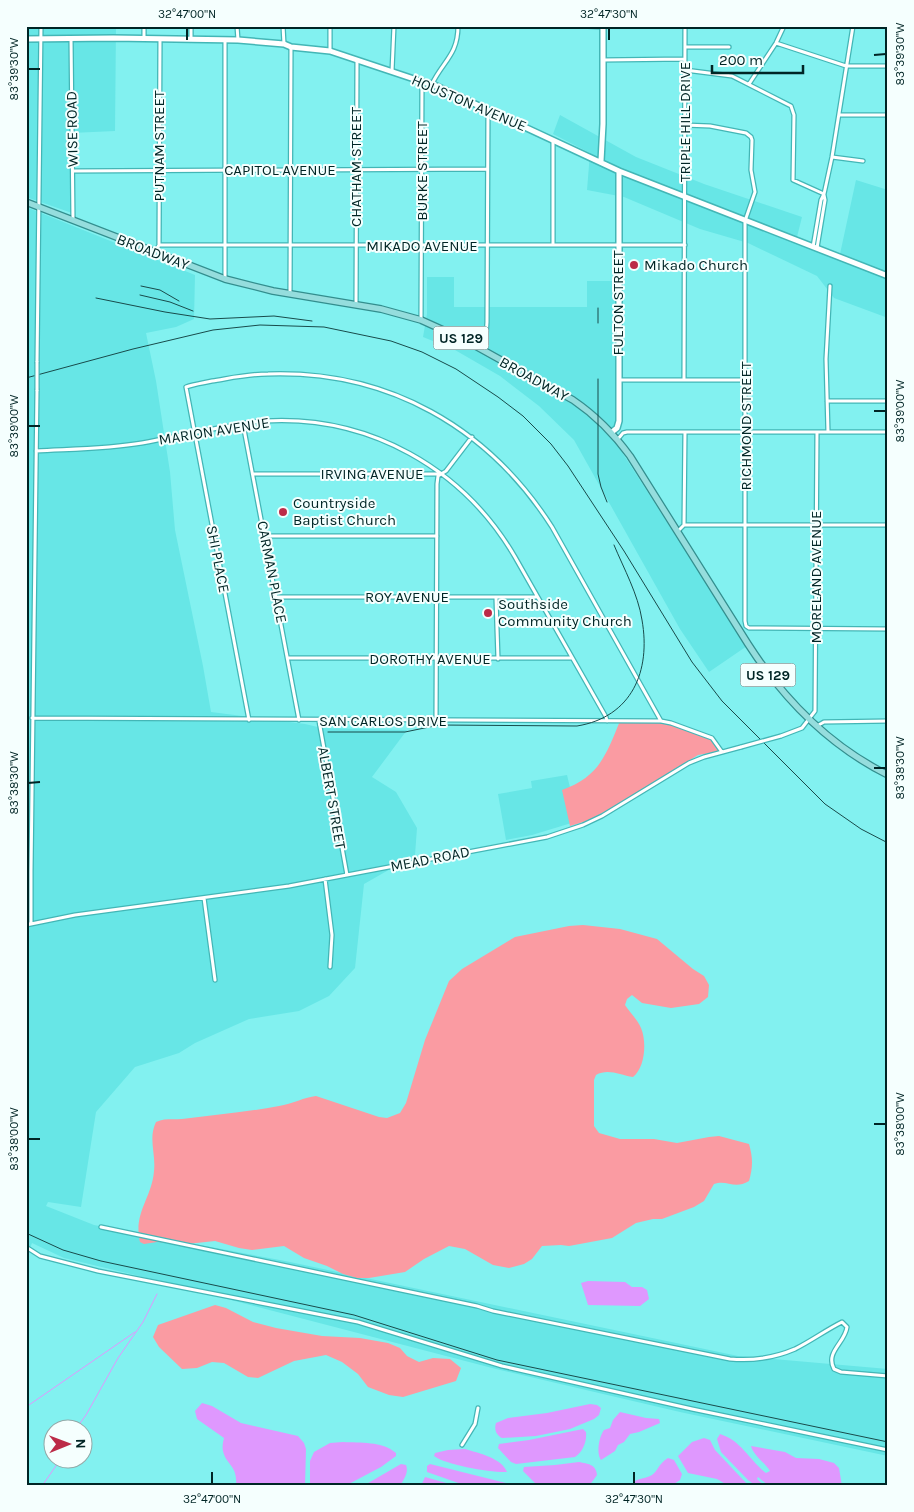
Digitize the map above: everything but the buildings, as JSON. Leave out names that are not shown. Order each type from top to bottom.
[{"type":"main road","name":"BROADWAY","points":[[26,202],[225,279],[290,294],[381,309],[421,320],[485,351],[573,400],[612,432],[630,456],[736,625],[768,674],[786,697],[808,719],[847,751],[888,775]]},
{"type":"street","points":[[32,923],[32,718],[41,26]]},
{"type":"street","points":[[144,26],[144,39]]},
{"type":"street","points":[[191,26],[191,40]]},
{"type":"street","points":[[238,26],[238,40]]},
{"type":"street","points":[[283,26],[284,44]]},
{"type":"street","points":[[330,26],[330,51]]},
{"type":"street","points":[[392,71],[394,26]]},
{"type":"street","points":[[432,84],[456,48],[458,26]]},
{"type":"street","points":[[583,26],[604,27],[600,161]]},
{"type":"street","name":"TRIPLE HILL DRIVE","points":[[684,380],[685,26]]},
{"type":"street","points":[[750,84],[776,43],[784,26]]},
{"type":"street","points":[[815,247],[821,200],[832,156],[853,26]]},
{"type":"street","name":"WISE ROAD","points":[[71,38],[72,221]]},
{"type":"street","name":"HOUSTON AVENUE","points":[[26,39],[238,40],[330,51],[432,84],[619,170],[888,276]]},
{"type":"street","name":"PUTNAM STREET","points":[[155,252],[158,245],[160,40]]},
{"type":"street","points":[[225,41],[225,279]]},
{"type":"street","points":[[776,43],[846,66],[888,66]]},
{"type":"street","points":[[290,294],[291,47]]},
{"type":"street","name":"TRIPLE HILL DRIVE","points":[[685,48],[729,47]]},
{"type":"street","points":[[603,60],[685,59]]},
{"type":"street","name":"CHATHAM STREET","points":[[356,305],[357,60]]},
{"type":"street","points":[[685,70],[732,76],[792,108],[794,115],[793,180],[824,194]]},
{"type":"street","name":"BURKE STREET","points":[[421,320],[422,81]]},
{"type":"street","points":[[485,351],[487,343],[488,109]]},
{"type":"street","points":[[839,115],[888,115]]},
{"type":"street","name":"RICHMOND STREET","points":[[684,125],[710,126],[751,136],[751,170],[755,190],[745,221],[745,621]]},
{"type":"street","points":[[553,245],[554,140]]},
{"type":"street","points":[[832,156],[863,162]]},
{"type":"street","name":"CAPITOL AVENUE","points":[[73,170],[487,169]]},
{"type":"street","name":"FULTON STREET","points":[[612,432],[618,425],[619,170]]},
{"type":"street","name":"MIKADO AVENUE","points":[[158,245],[684,245]]},
{"type":"street","points":[[828,432],[827,344],[830,286]]},
{"type":"street","name":"SHI PLACE","points":[[249,720],[186,387],[239,376],[296,373],[330,377],[358,382],[414,402],[472,437]]},
{"type":"street","points":[[618,380],[746,380]]},
{"type":"street","points":[[827,401],[888,402]]},
{"type":"street","name":"MARION AVENUE","points":[[36,450],[126,445],[264,421],[323,424],[371,436],[395,446],[418,457],[441,474],[468,496],[493,524],[510,547],[607,721]]},
{"type":"street","name":"CARMAN PLACE","points":[[244,424],[299,720]]},
{"type":"street","points":[[684,432],[684,525]]},
{"type":"street","name":"MORELAND AVENUE","points":[[808,719],[815,711],[817,432]]},
{"type":"street","points":[[618,440],[624,433],[888,432]]},
{"type":"street","points":[[472,437],[516,477],[539,506],[661,721]]},
{"type":"street","name":"IRVING AVENUE","points":[[253,474],[441,474],[446,471],[472,437]]},
{"type":"street","points":[[436,721],[437,484],[438,476],[441,474]]},
{"type":"street","points":[[677,531],[684,525],[888,525]]},
{"type":"street","points":[[265,536],[437,536]]},
{"type":"street","name":"ROY AVENUE","points":[[276,597],[537,597]]},
{"type":"street","points":[[496,598],[498,659]]},
{"type":"street","points":[[736,625],[745,621],[746,626],[749,628],[888,629]]},
{"type":"street","name":"DOROTHY AVENUE","points":[[288,658],[572,658]]},
{"type":"street","name":"SAN CARLOS DRIVE","points":[[32,718],[319,721],[661,721],[672,723],[712,738],[722,752]]},
{"type":"street","name":"MEAD ROAD","points":[[26,925],[74,915],[269,889],[537,839],[562,832],[602,816],[688,763],[782,736],[802,728],[808,719]]},
{"type":"street","name":"ALBERT STREET","points":[[319,721],[347,875]]},
{"type":"street","points":[[816,726],[824,722],[888,721]]},
{"type":"street","points":[[26,778],[32,778]]},
{"type":"street","points":[[325,879],[332,936],[330,967]]},
{"type":"street","points":[[204,898],[215,980]]},
{"type":"street","points":[[101,1227],[476,1306],[492,1311],[730,1359],[747,1360],[776,1356],[794,1349],[842,1322],[847,1328],[831,1359],[834,1369],[841,1372],[888,1376]]},
{"type":"street","points":[[26,1247],[40,1256],[98,1271],[358,1322],[502,1366],[692,1409],[888,1450]]},
{"type":"street","points":[[462,1445],[475,1424],[478,1408]]},
{"type":"shaded area","points":[[26,26],[116,26],[115,131],[71,133],[72,213],[26,197]]},
{"type":"shaded area","points":[[560,115],[636,157],[704,184],[802,217],[797,237],[840,254],[856,180],[888,190],[888,318],[834,298],[817,276],[748,243],[700,229],[624,197],[587,190],[590,153],[553,134]]},
{"type":"shaded area","points":[[26,207],[195,275],[194,319],[176,327],[146,333],[156,381],[170,472],[175,530],[211,712],[305,724],[322,728],[407,730],[372,777],[396,792],[417,828],[415,855],[364,884],[355,968],[329,996],[299,1011],[249,1019],[195,1043],[179,1053],[135,1067],[96,1112],[81,1207],[48,1202],[46,1206],[94,1225],[285,1261],[738,1356],[888,1369],[888,1456],[680,1412],[496,1369],[64,1258],[32,1243],[26,1258]]},
{"type":"shaded area","points":[[427,277],[454,277],[454,307],[587,307],[587,281],[618,281],[616,443],[747,646],[709,672],[680,629],[574,440],[539,406],[500,376],[455,350],[423,337],[427,314]]},
{"type":"shaded area","points":[[620,721],[662,721],[710,737],[718,743],[722,751],[698,755],[614,807],[587,821],[570,826],[562,790],[585,779],[600,763]]},
{"type":"shaded area","points":[[567,775],[578,821],[532,835],[506,840],[498,794],[532,788],[531,781]]},
{"type":"shaded area","points":[[583,925],[620,929],[657,939],[704,976],[709,985],[708,997],[699,1004],[671,1008],[642,1003],[632,995],[627,999],[625,1005],[638,1022],[643,1034],[644,1054],[640,1068],[633,1077],[610,1072],[596,1075],[594,1080],[594,1126],[599,1133],[620,1139],[654,1139],[677,1143],[719,1136],[749,1144],[752,1162],[749,1181],[739,1185],[714,1184],[704,1201],[694,1207],[662,1219],[636,1223],[612,1238],[569,1246],[542,1246],[532,1259],[524,1264],[509,1268],[493,1265],[465,1249],[449,1246],[424,1259],[405,1272],[357,1278],[304,1258],[284,1246],[252,1250],[215,1241],[187,1244],[157,1242],[144,1244],[140,1242],[139,1222],[153,1181],[152,1140],[156,1122],[267,1108],[316,1096],[379,1117],[387,1118],[400,1113],[406,1103],[425,1040],[449,981],[462,969],[515,937]]},
{"type":"shaded area","points":[[588,1281],[625,1282],[632,1287],[642,1287],[647,1290],[649,1299],[640,1306],[588,1305],[581,1283]]},
{"type":"shaded area","points":[[215,1305],[226,1308],[253,1322],[276,1328],[322,1336],[360,1338],[388,1343],[400,1348],[407,1356],[419,1362],[433,1358],[450,1359],[461,1368],[456,1381],[403,1397],[389,1395],[368,1387],[358,1374],[342,1362],[326,1355],[294,1361],[258,1378],[248,1377],[224,1363],[212,1362],[197,1368],[182,1369],[159,1347],[153,1337],[158,1325]]},
{"type":"shaded area","points":[[202,1403],[212,1406],[241,1423],[298,1436],[306,1449],[305,1486],[236,1486],[234,1469],[223,1451],[224,1438],[197,1419],[195,1411]]},
{"type":"shaded area","points":[[590,1404],[601,1408],[599,1415],[570,1429],[536,1436],[502,1438],[496,1432],[496,1423],[508,1418],[547,1413]]},
{"type":"shaded area","points":[[620,1412],[659,1419],[660,1423],[630,1434],[624,1442],[618,1445],[615,1451],[601,1460],[598,1449],[601,1437],[604,1430],[610,1428],[613,1420]]},
{"type":"shaded area","points":[[583,1429],[586,1432],[585,1443],[575,1457],[516,1464],[511,1462],[498,1448],[499,1444]]},
{"type":"shaded area","points":[[720,1434],[728,1437],[740,1446],[766,1473],[770,1471],[754,1453],[751,1446],[785,1452],[796,1458],[819,1459],[834,1463],[839,1468],[842,1486],[769,1486],[758,1477],[757,1479],[765,1486],[756,1486],[721,1452],[717,1439]]},
{"type":"shaded area","points":[[704,1438],[710,1440],[715,1450],[749,1486],[729,1486],[717,1479],[688,1473],[678,1456],[692,1442]]},
{"type":"shaded area","points":[[343,1442],[384,1446],[396,1453],[396,1456],[381,1467],[345,1486],[310,1486],[310,1461],[314,1452],[330,1443]]},
{"type":"shaded area","points":[[465,1449],[483,1454],[495,1460],[507,1472],[469,1468],[434,1456],[435,1453],[448,1450]]},
{"type":"shaded area","points":[[668,1458],[674,1460],[682,1474],[680,1480],[671,1486],[631,1486],[637,1480],[652,1475]]},
{"type":"shaded area","points":[[579,1462],[591,1465],[596,1471],[597,1475],[589,1486],[538,1486],[523,1471],[524,1467]]},
{"type":"shaded area","points":[[401,1464],[406,1465],[407,1470],[400,1486],[363,1486]]},
{"type":"shaded area","points":[[430,1464],[513,1486],[467,1486],[427,1472],[427,1466]]},
{"type":"shaded area","points":[[425,1477],[457,1486],[421,1486]]},
{"type":"waterway","points":[[82,1420],[118,1358],[143,1322],[157,1294]]},
{"type":"waterway","points":[[26,1407],[135,1332]]},
{"type":"waterway","points":[[42,1486],[53,1470]]},
{"type":"railway","points":[[141,286],[160,290],[179,301]]},
{"type":"railway","points":[[140,295],[170,302],[193,311]]},
{"type":"railway","points":[[96,298],[210,319],[274,316],[312,321]]},
{"type":"railway","points":[[598,308],[598,323]]},
{"type":"railway","points":[[26,378],[213,330],[260,325],[324,327],[391,341],[422,352],[456,369],[523,416],[551,444],[568,466],[624,551],[692,662],[722,701],[825,804],[861,829],[888,843]]},
{"type":"railway","points":[[598,379],[598,474],[607,502]]},
{"type":"railway","points":[[328,732],[405,732],[439,725],[577,726],[596,721],[612,713],[634,689],[640,674],[644,639],[640,610],[614,545]]},
{"type":"railway","points":[[26,1233],[63,1250],[101,1261],[354,1315],[497,1360],[888,1442]]},
{"type":"place","name":"Mikado Church","points":[[634,265]]},
{"type":"place","name":"Countryside Baptist Church","points":[[283,512]]},
{"type":"place","name":"Southside Community Church","points":[[488,613]]}]
